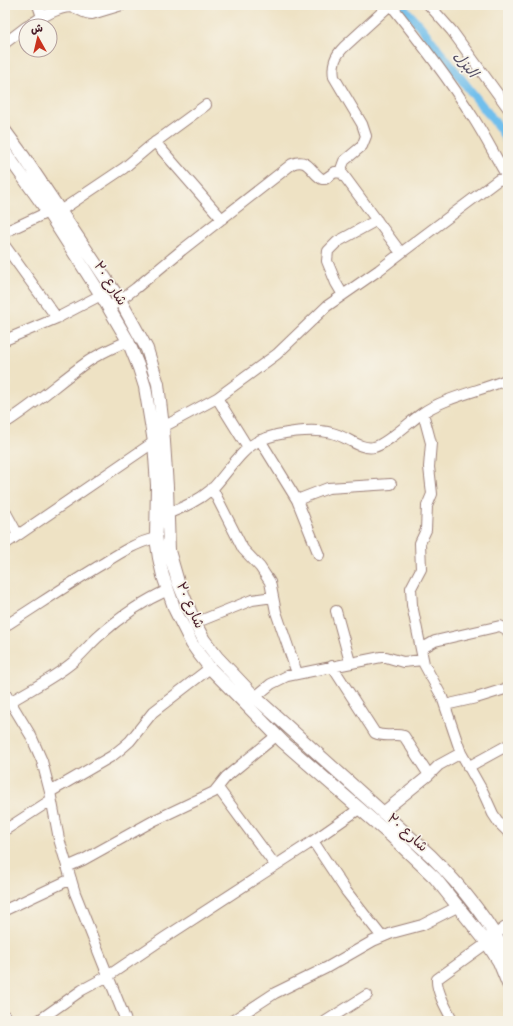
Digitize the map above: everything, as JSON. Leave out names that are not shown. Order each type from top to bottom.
[{"type":"street","points":[[38,5],[42,16]]},
{"type":"street","points":[[39,18],[69,7],[75,8],[87,14],[92,14],[122,5]]},
{"type":"street","points":[[163,427],[217,398],[277,354],[327,306],[379,270],[498,180],[508,178],[454,89],[426,49],[391,5],[344,47],[334,60],[334,77],[362,124],[366,136],[362,146],[344,162],[340,172]]},
{"type":"street","points":[[429,5],[452,30],[508,108]]},
{"type":"street","points":[[5,43],[18,34]]},
{"type":"street","points":[[5,232],[54,211],[124,168],[155,142],[206,105]]},
{"type":"street","name":"شارع ٣٠","points":[[5,131],[8,152],[120,300],[147,349],[154,367],[158,384],[163,427],[166,460],[169,551],[178,582],[195,623],[204,640],[276,736],[359,809],[427,861],[451,876],[491,938],[508,984]]},
{"type":"street","points":[[155,142],[222,219]]},
{"type":"street","points":[[109,308],[296,162],[308,165],[322,179],[325,179],[335,172],[340,172],[345,175],[401,253]]},
{"type":"street","name":"شارع ٣٠","points":[[54,211],[128,341],[145,387],[154,442],[156,538],[158,558],[175,610],[192,644],[210,668],[382,813],[427,861],[459,906],[491,938],[508,958]]},
{"type":"street","points":[[343,295],[336,283],[327,261],[328,251],[337,242],[377,220]]},
{"type":"street","points":[[5,246],[57,318]]},
{"type":"street","points":[[5,340],[57,318],[101,295]]},
{"type":"street","points":[[5,423],[49,392],[88,361],[128,341]]},
{"type":"street","points":[[167,514],[193,503],[212,488],[248,448],[260,440],[295,432],[321,431],[332,432],[343,436],[365,447],[374,447],[383,443],[423,413],[442,402],[508,379]]},
{"type":"street","points":[[217,398],[248,448]]},
{"type":"street","points":[[423,413],[431,443],[429,467],[432,494],[427,506],[426,530],[420,543],[421,569],[411,588],[423,660],[445,706],[461,753],[481,787],[496,818],[508,832]]},
{"type":"street","points":[[260,440],[297,500],[319,555]]},
{"type":"street","points":[[5,544],[154,442]]},
{"type":"street","points":[[297,500],[328,488],[391,484]]},
{"type":"street","points":[[212,488],[243,549],[265,573],[270,582],[282,632],[297,673]]},
{"type":"street","points":[[5,511],[18,535]]},
{"type":"street","points":[[5,626],[120,553],[148,540],[156,538]]},
{"type":"street","points":[[10,702],[73,662],[95,640],[121,618],[153,596],[168,590]]},
{"type":"street","points":[[195,623],[246,602],[273,597]]},
{"type":"street","points":[[336,611],[350,662]]},
{"type":"street","points":[[422,649],[435,641],[500,626],[508,632]]},
{"type":"street","points":[[250,701],[279,680],[297,673],[381,657],[403,662],[423,660]]},
{"type":"street","points":[[332,666],[375,733],[382,736],[399,734],[404,736],[428,775]]},
{"type":"street","points":[[5,830],[50,796],[112,756],[130,741],[153,712],[210,668]]},
{"type":"street","points":[[445,706],[508,688]]},
{"type":"street","points":[[5,693],[31,736],[42,761],[59,840],[75,893],[126,1021]]},
{"type":"street","points":[[67,867],[83,860],[155,820],[205,797],[218,788],[226,777],[276,736]]},
{"type":"street","points":[[468,767],[508,745]]},
{"type":"street","points":[[382,813],[439,765],[461,753]]},
{"type":"street","points":[[218,788],[275,865]]},
{"type":"street","points":[[38,1021],[82,990],[108,976],[275,865],[314,841],[359,809]]},
{"type":"street","points":[[314,841],[346,891],[382,937]]},
{"type":"street","points":[[5,910],[71,879]]},
{"type":"street","points":[[232,1021],[275,993],[326,968],[364,946],[382,937],[422,925],[459,906]]},
{"type":"street","points":[[453,1021],[444,1004],[437,979],[508,925]]},
{"type":"street","points":[[326,1021],[367,995]]},
{"type":"street","points":[[5,1017],[8,1021]]},
{"type":"waterway","name":"البزل","points":[[401,5],[420,26],[501,130],[508,143]]}]
